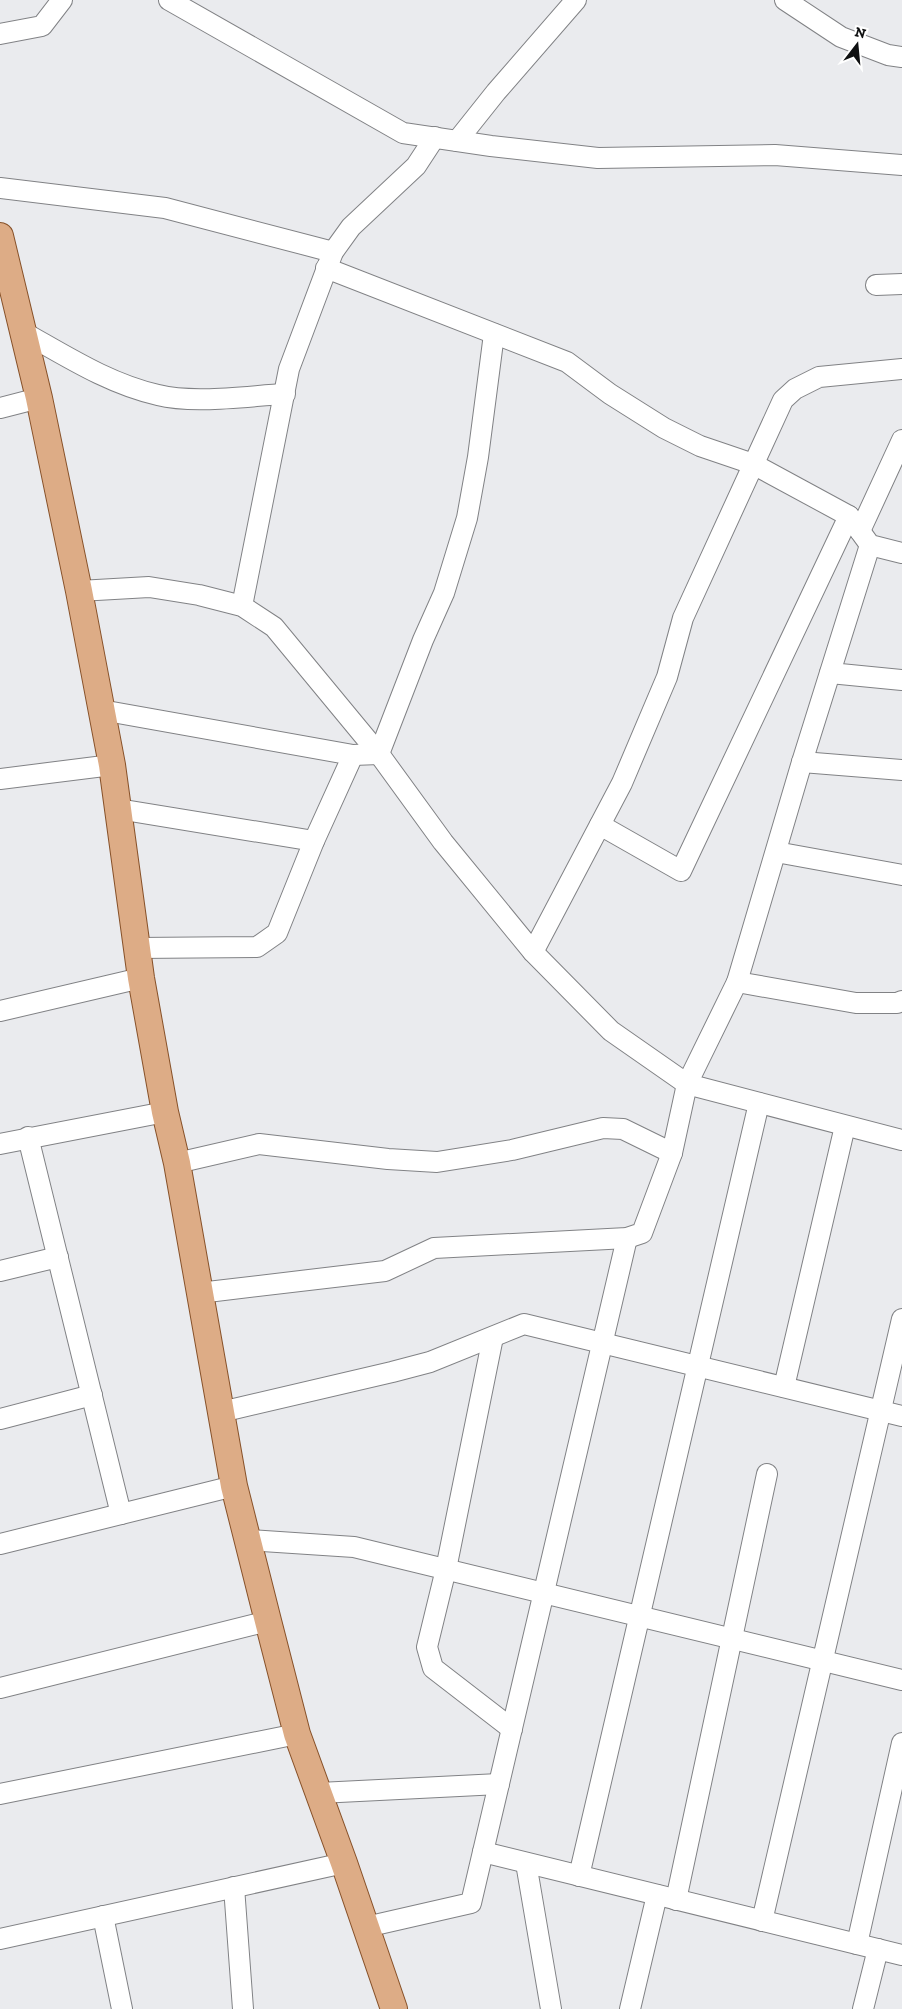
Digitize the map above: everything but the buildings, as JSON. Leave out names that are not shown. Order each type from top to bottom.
[{"type":"main road","points":[[0,236],[39,398],[79,591],[112,765],[140,978],[165,1112],[177,1163],[234,1486],[297,1734],[394,2009]]},
{"type":"street","points":[[0,34],[42,26],[62,0]]},
{"type":"street","points":[[169,0],[403,133],[598,158],[775,155],[902,165]]},
{"type":"street","points":[[457,141],[496,92],[576,0]]},
{"type":"street","points":[[785,0],[841,37],[888,54],[902,57]]},
{"type":"street","points":[[242,606],[289,369],[330,260],[351,227],[416,166],[435,137]]},
{"type":"street","points":[[0,188],[165,208],[330,260],[494,334],[567,362],[610,394],[664,428],[692,442],[753,464],[860,531],[902,553]]},
{"type":"street","points":[[876,285],[902,284]]},
{"type":"street","points":[[23,332],[100,375],[158,396],[195,399],[284,394]]},
{"type":"street","points":[[379,754],[423,640],[444,593],[467,518],[478,457],[494,334]]},
{"type":"street","points":[[533,952],[622,784],[667,677],[683,618],[782,400],[794,389],[819,377],[902,369]]},
{"type":"street","points":[[0,408],[39,398]]},
{"type":"street","points":[[600,825],[681,871],[860,531],[902,440]]},
{"type":"street","points":[[199,1293],[385,1271],[434,1248],[626,1238],[642,1234],[672,1153],[687,1084],[737,982],[830,673],[860,531]]},
{"type":"street","points":[[79,591],[149,587],[199,594],[242,606],[274,626],[379,754],[443,842],[533,952],[611,1031],[687,1084],[902,1140]]},
{"type":"street","points":[[830,673],[902,680]]},
{"type":"street","points":[[101,710],[352,755],[379,754]]},
{"type":"street","points":[[137,948],[257,947],[277,933],[314,841],[352,755]]},
{"type":"street","points":[[802,762],[902,770]]},
{"type":"street","points":[[0,779],[112,765]]},
{"type":"street","points":[[118,809],[314,841]]},
{"type":"street","points":[[776,852],[902,875]]},
{"type":"street","points":[[0,1011],[140,978]]},
{"type":"street","points":[[737,982],[856,1003],[897,1003],[902,1001]]},
{"type":"street","points":[[579,1876],[759,1103]]},
{"type":"street","points":[[0,1144],[28,1137],[165,1112]]},
{"type":"street","points":[[784,1387],[844,1126]]},
{"type":"street","points":[[177,1163],[259,1144],[388,1160],[437,1162],[512,1150],[603,1128],[623,1129],[672,1153]]},
{"type":"street","points":[[28,1137],[121,1514]]},
{"type":"street","points":[[366,1927],[471,1902],[603,1344],[626,1238]]},
{"type":"street","points":[[0,1271],[58,1257]]},
{"type":"street","points":[[762,1921],[902,1319]]},
{"type":"street","points":[[220,1412],[430,1362],[524,1324],[902,1416]]},
{"type":"street","points":[[493,1337],[446,1569],[427,1647],[433,1668],[512,1729]]},
{"type":"street","points":[[0,1419],[92,1395]]},
{"type":"street","points":[[630,2009],[666,1897],[732,1639],[767,1474]]},
{"type":"street","points":[[0,1544],[234,1486]]},
{"type":"street","points":[[248,1540],[354,1547],[902,1680]]},
{"type":"street","points":[[0,1688],[268,1621]]},
{"type":"street","points":[[0,1794],[297,1734]]},
{"type":"street","points":[[857,1944],[902,1743]]},
{"type":"street","points":[[319,1793],[499,1784]]},
{"type":"street","points":[[483,1852],[902,1955]]},
{"type":"street","points":[[0,1939],[344,1863]]},
{"type":"street","points":[[526,1863],[551,2009]]},
{"type":"street","points":[[234,1887],[243,2009]]},
{"type":"street","points":[[103,1916],[122,2009]]},
{"type":"street","points":[[863,2009],[878,1949]]}]
